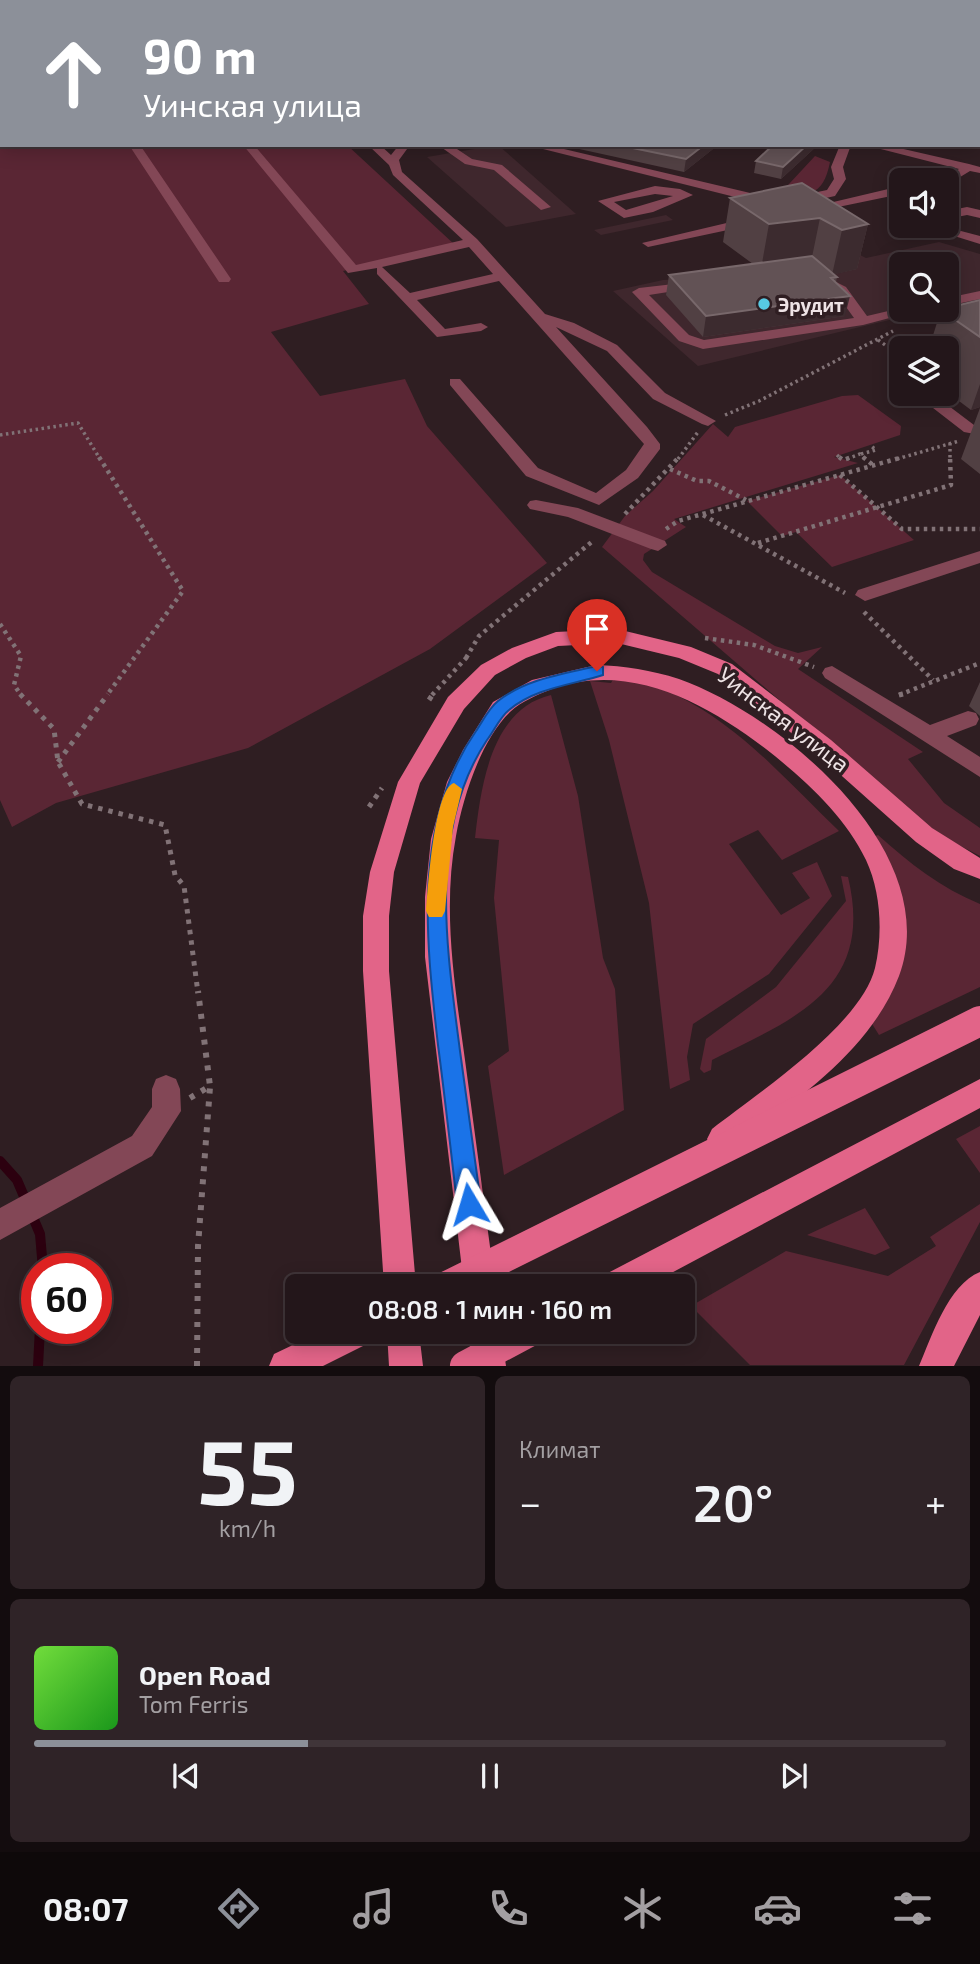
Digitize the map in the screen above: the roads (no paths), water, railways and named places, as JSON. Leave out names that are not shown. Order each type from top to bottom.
[{"type":"main road","name":"Уинская улица","points":[[399,1274],[376,971],[376,916],[381,883],[409,782],[456,703],[488,670],[519,653],[556,639],[617,636],[684,652],[725,669],[823,746],[924,835],[963,862],[980,869]]},
{"type":"main road","name":"Уинская улица","points":[[478,1274],[438,957],[435,909],[444,827],[453,791],[471,751],[501,707],[530,689],[597,671],[646,677],[704,699],[763,732],[848,812],[875,855],[887,890],[892,929],[887,975],[863,1018],[816,1065],[680,1172]]},
{"type":"main road","points":[[472,1274],[980,1021]]},
{"type":"main road","points":[[638,1274],[980,1093]]},
{"type":"main road","points":[[936,1366],[959,1317],[980,1288]]},
{"type":"main road","points":[[286,1366],[331,1344]]},
{"type":"main road","points":[[404,1344],[406,1366]]},
{"type":"main road","points":[[486,1344],[489,1366]]},
{"type":"main road","points":[[465,1366],[506,1344]]},
{"type":"street","points":[[135,147],[224,279]]},
{"type":"street","points":[[250,147],[353,270],[472,242]]},
{"type":"street","points":[[375,147],[393,163],[397,173],[472,242],[652,444],[652,449],[632,474],[598,500],[532,472],[455,382]]},
{"type":"street","points":[[393,163],[404,147]]},
{"type":"street","points":[[446,147],[469,162],[498,167],[545,207]]},
{"type":"street","points":[[540,147],[767,201]]},
{"type":"street","points":[[687,195],[649,209],[624,214],[615,211],[604,201],[655,190],[687,195],[732,206],[767,201],[789,202],[831,193],[840,179],[837,167],[845,147]]},
{"type":"street","points":[[885,147],[975,169]]},
{"type":"street","points":[[917,155],[925,147]]},
{"type":"street","points":[[648,243],[889,192]]},
{"type":"street","points":[[959,213],[967,211],[980,214]]},
{"type":"street","points":[[959,234],[980,240]]},
{"type":"street","points":[[382,271],[442,334],[481,327]]},
{"type":"street","points":[[407,298],[502,276]]},
{"type":"street","points":[[821,276],[841,290],[863,321]]},
{"type":"street","points":[[705,283],[639,292],[684,338],[703,345],[889,315]]},
{"type":"street","points":[[959,299],[980,295]]},
{"type":"street","points":[[539,317],[569,326],[612,348],[659,396],[708,421]]},
{"type":"street","points":[[939,406],[975,434]]},
{"type":"street","points":[[536,505],[572,512],[655,544]]},
{"type":"street","points":[[857,599],[980,557]]},
{"type":"street","points":[[832,673],[980,768]]},
{"type":"street","points":[[928,735],[968,719]]},
{"type":"street","points":[[0,1225],[142,1146],[166,1100]]},
{"type":"waterway","points":[[0,1161],[17,1180],[26,1201]]},
{"type":"waterway","points":[[32,1215],[40,1234],[42,1253]]},
{"type":"waterway","points":[[38,1366],[39,1344]]},
{"type":"place","name":"Эрудит","points":[[764,304]]}]
